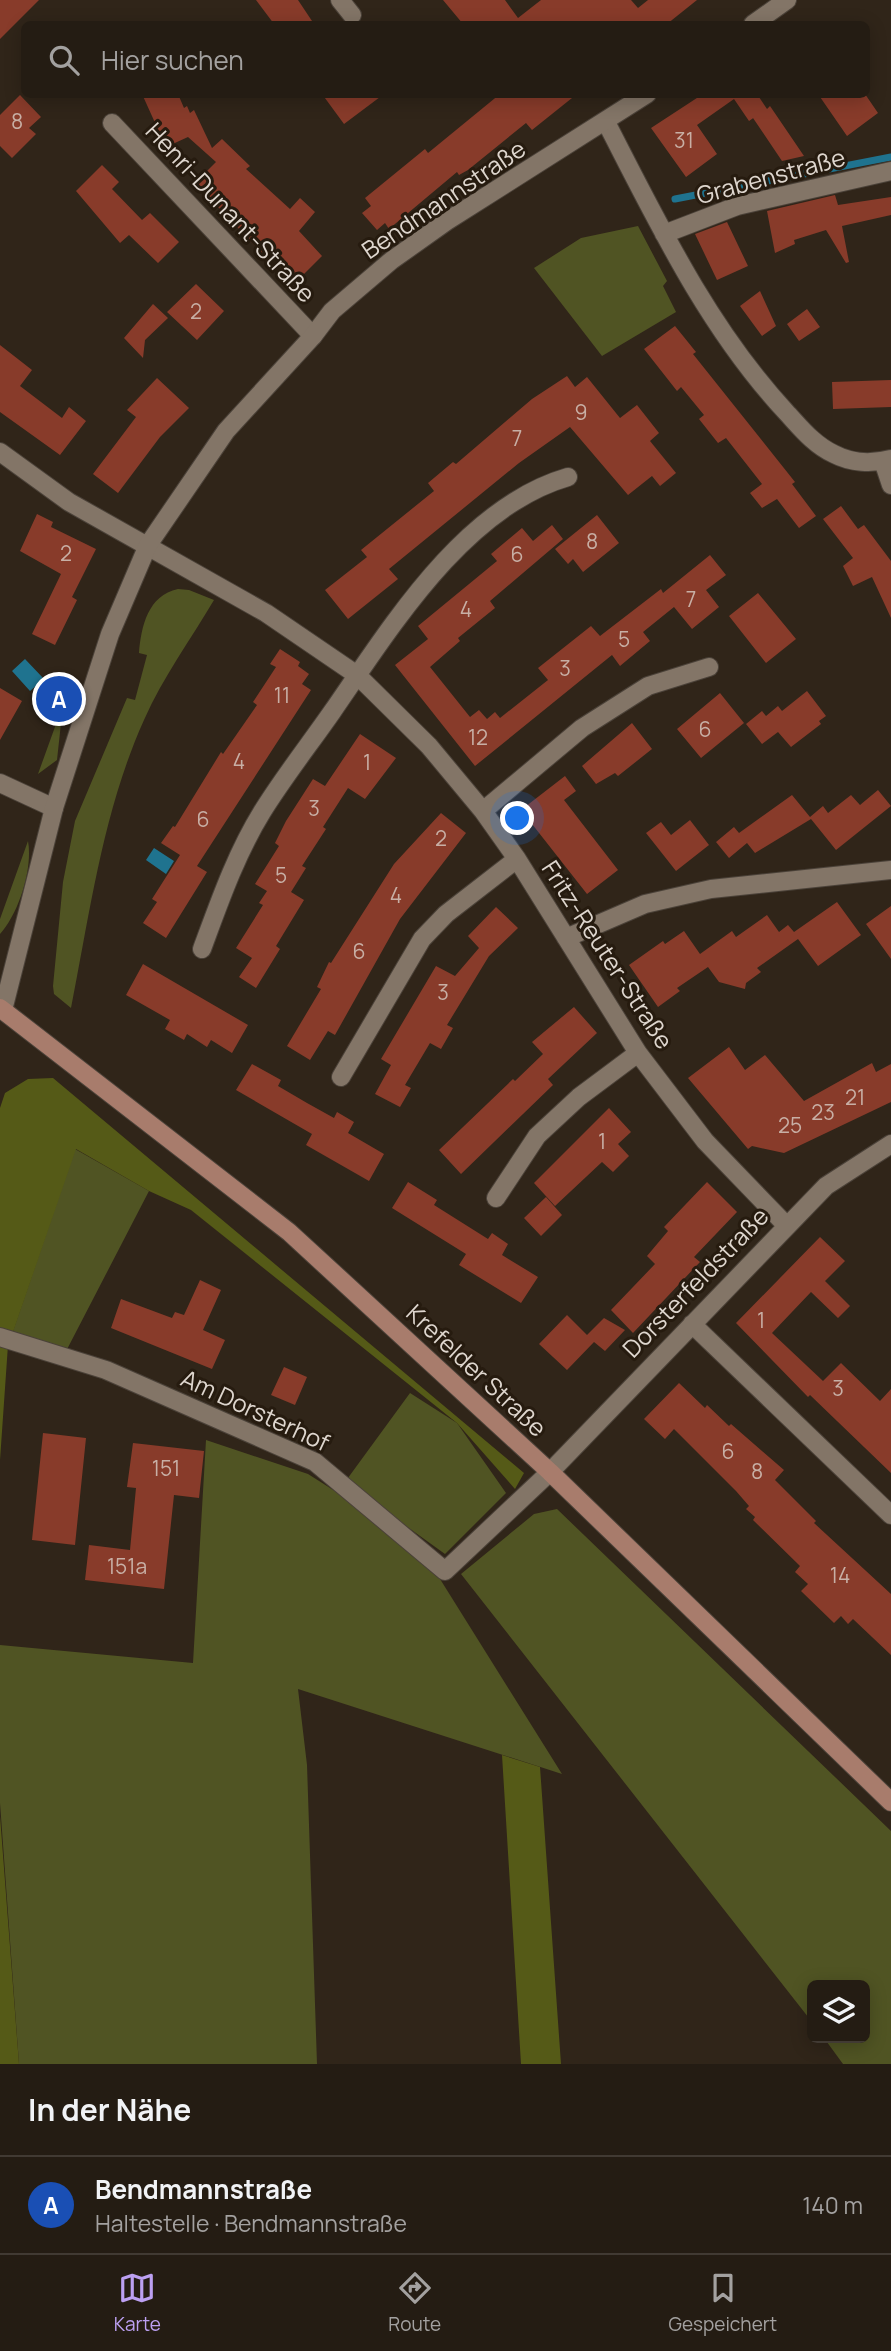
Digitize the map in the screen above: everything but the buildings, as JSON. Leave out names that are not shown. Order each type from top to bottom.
[{"type":"main road","name":"Krefelder Straße","points":[[1,1013],[289,1232],[550,1472],[891,1802]]},
{"type":"street","points":[[340,0],[352,15]]},
{"type":"street","points":[[757,21],[787,0]]},
{"type":"street","name":"Bendmannstraße","points":[[1,1013],[54,808],[110,634],[148,545],[226,431],[313,336],[331,311],[393,260],[447,221],[642,98]]},
{"type":"street","points":[[606,122],[664,234],[719,327],[764,388],[813,441],[834,454],[860,462],[887,460],[891,485]]},
{"type":"street","name":"Henri-Dunant-Straße","points":[[112,123],[313,336]]},
{"type":"street","name":"Grabenstraße","points":[[664,234],[737,206],[891,171]]},
{"type":"street","name":"Fritz-Reuter-Straße","points":[[0,452],[69,502],[266,612],[357,675],[429,746],[483,811],[517,859],[638,1052],[705,1141],[786,1224]]},
{"type":"street","points":[[202,949],[224,890],[261,813],[414,598],[478,528],[513,500],[568,477]]},
{"type":"street","points":[[483,811],[582,728],[648,686],[709,667]]},
{"type":"street","points":[[0,783],[54,808]]},
{"type":"street","points":[[341,1077],[422,939],[446,914],[517,859]]},
{"type":"street","points":[[566,938],[645,904],[711,889],[891,870]]},
{"type":"street","points":[[496,1198],[537,1136],[579,1097],[638,1052]]},
{"type":"street","name":"Dorsterfeldstraße","points":[[550,1472],[786,1224],[826,1186],[891,1144]]},
{"type":"street","points":[[692,1324],[891,1516]]},
{"type":"street","name":"Am Dorsterhof","points":[[0,1337],[106,1370],[315,1462],[445,1571],[550,1472]]},
{"type":"green space","points":[[638,226],[667,281],[663,286],[676,312],[602,356],[534,268],[581,238]]},
{"type":"green space","points":[[178,589],[189,590],[214,600],[160,689],[130,755],[99,862],[71,1008],[54,994],[53,986],[63,882],[75,821],[127,698],[135,700],[147,655],[139,653],[144,623],[153,605],[160,598]]},
{"type":"green space","points":[[60,713],[57,760],[38,774]]},
{"type":"green space","points":[[28,841],[28,864],[23,890],[13,914],[0,934],[0,919]]},
{"type":"green space","points":[[53,1078],[524,1473],[515,1489],[457,1423],[191,1210],[149,1191],[76,1149],[11,1338],[0,1335],[0,1108],[5,1093],[28,1079]]},
{"type":"green space","points":[[75,1149],[149,1191],[62,1359],[9,1343]]},
{"type":"green space","points":[[0,1343],[8,1345],[0,1460]]},
{"type":"green space","points":[[410,1393],[457,1423],[506,1493],[445,1554],[345,1482]]},
{"type":"green space","points":[[206,1440],[308,1474],[338,1493],[440,1579],[562,1774],[298,1689],[307,1765],[317,2064],[19,2064],[0,1803],[0,1645],[193,1663]]},
{"type":"green space","points":[[557,1509],[891,1831],[891,2064],[843,2064],[828,2043],[870,2043],[870,1980],[807,1980],[807,2016],[461,1574],[534,1514]]},
{"type":"green space","points":[[502,1755],[540,1767],[561,2064],[521,2064]]},
{"type":"green space","points":[[0,1816],[19,2064],[0,2064]]},
{"type":"water","points":[[25,659],[44,679],[30,691],[12,671]]},
{"type":"water","points":[[154,848],[174,861],[166,874],[146,860]]},
{"type":"waterway","points":[[675,199],[891,157]]},
{"type":"place","name":"Bendmannstraße","points":[[59,699]]}]
